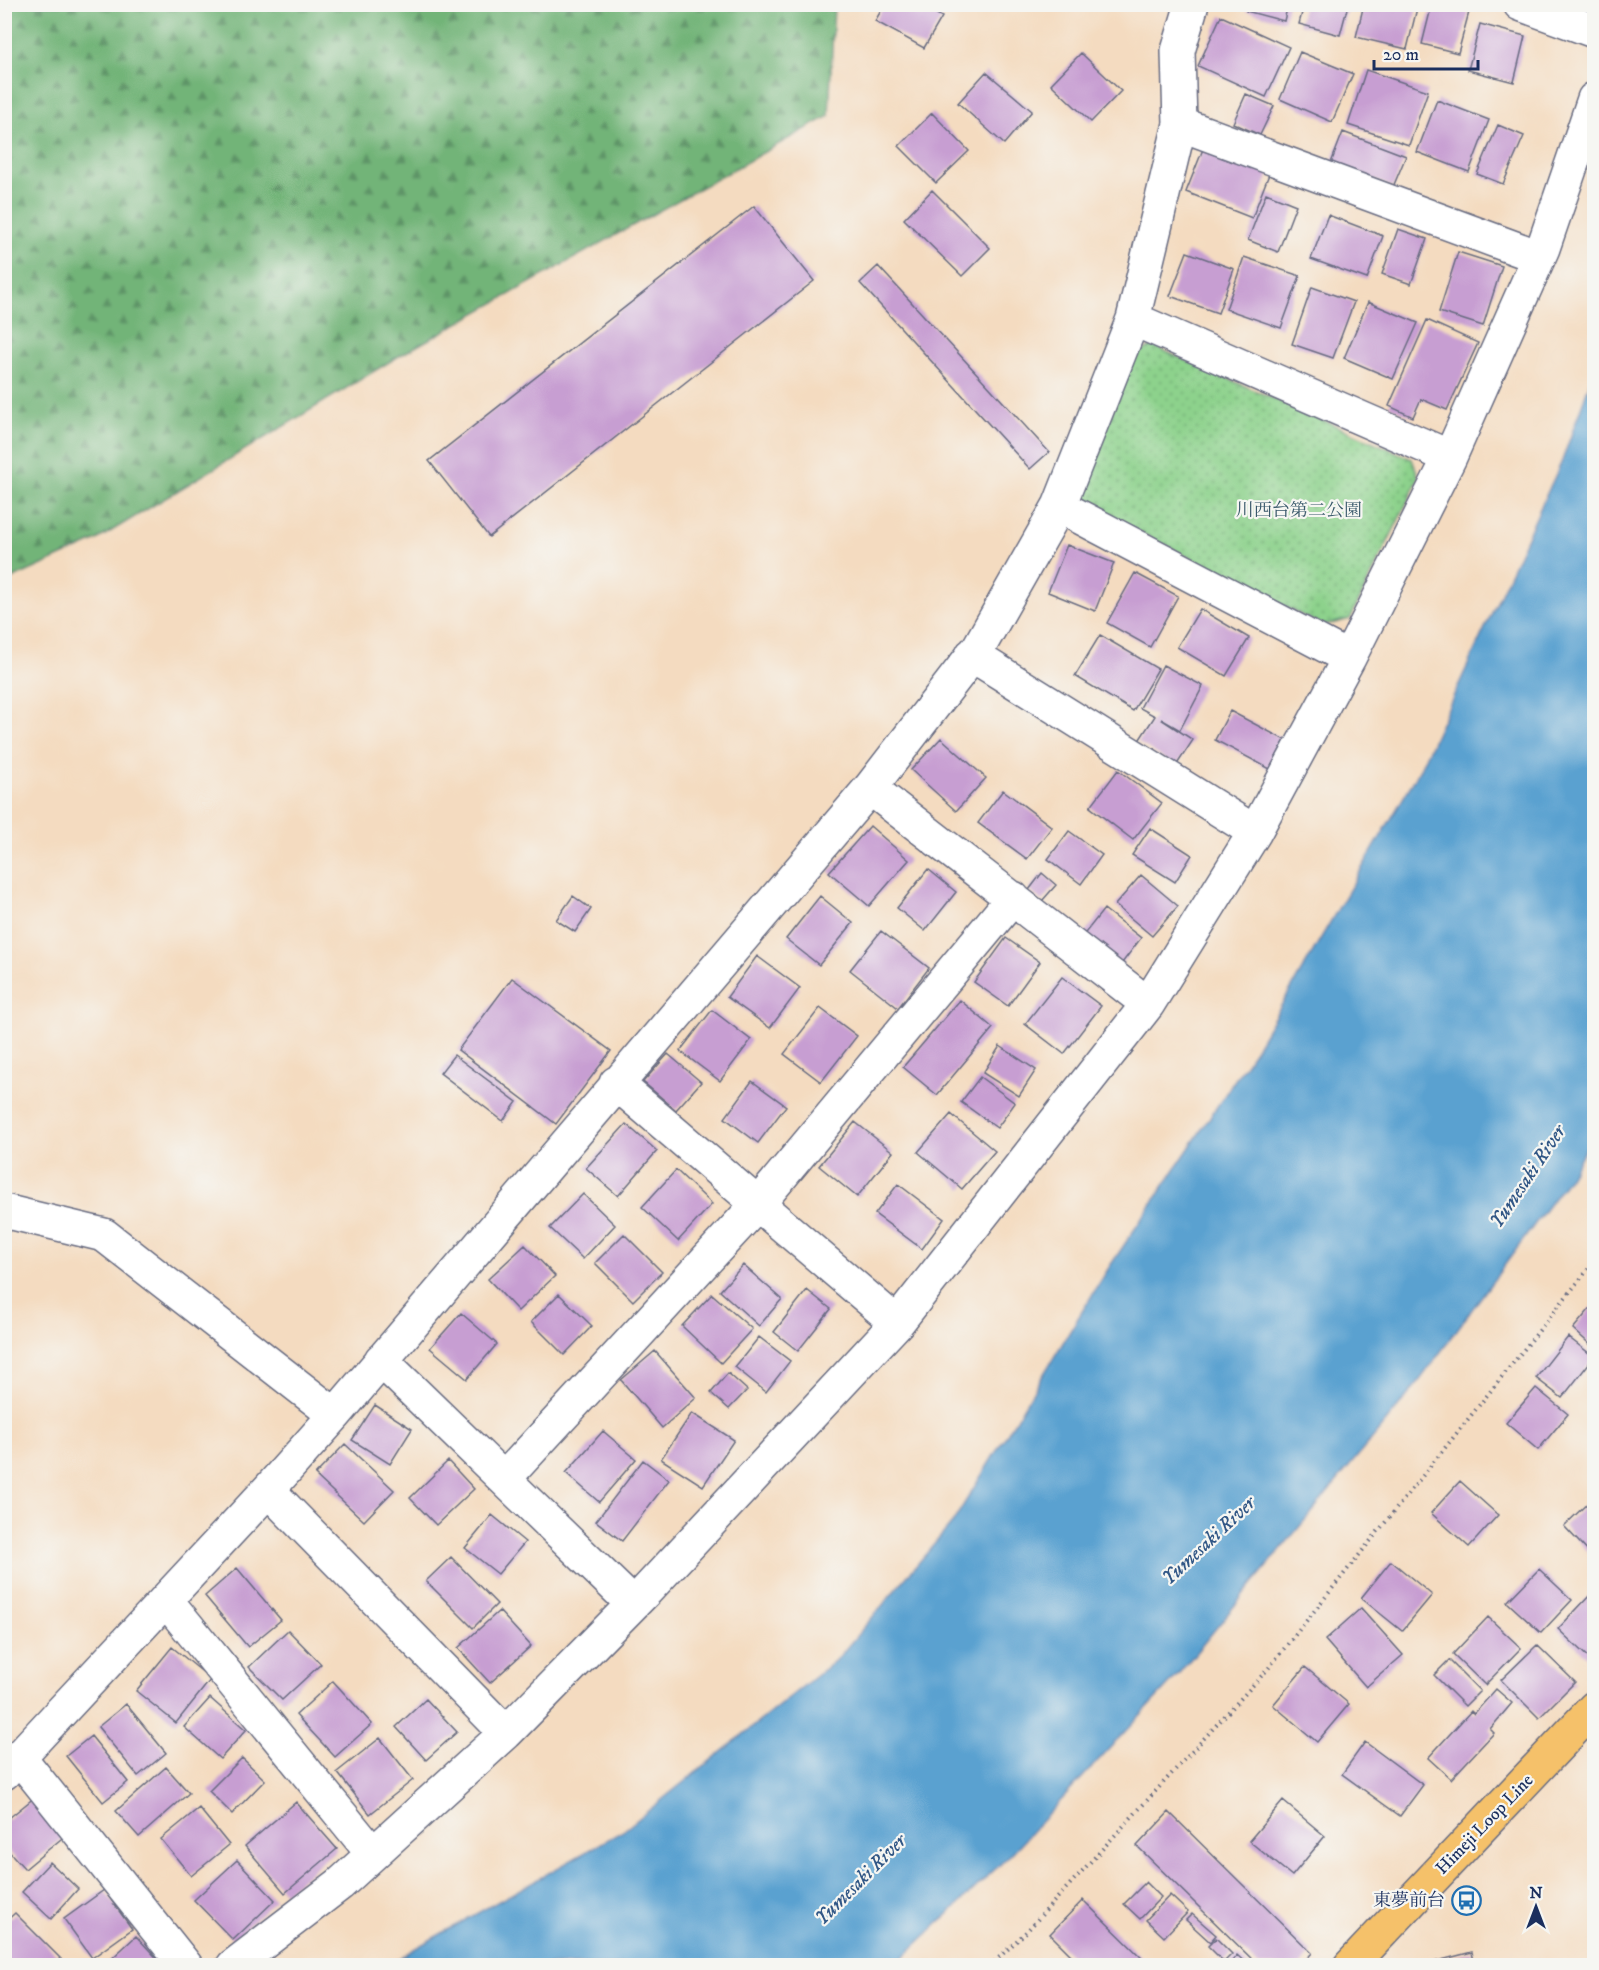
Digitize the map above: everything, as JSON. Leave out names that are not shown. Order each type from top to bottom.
[{"type":"main road","name":"Himeji Loop Line","points":[[1350,1965],[1591,1722]]},
{"type":"street","points":[[186,1965],[12,1765],[335,1415],[870,788],[972,656],[1059,506],[1133,320],[1180,124],[1178,51],[1192,4]]},
{"type":"street","points":[[1520,4],[1594,31]]},
{"type":"street","points":[[233,1965],[340,1884],[506,1733],[633,1604],[897,1323],[1148,1004],[1255,832],[1349,658],[1450,457],[1539,257],[1594,99]]},
{"type":"street","points":[[1180,124],[1539,257]]},
{"type":"street","points":[[1133,320],[1450,457]]},
{"type":"street","points":[[1059,506],[1349,658]]},
{"type":"street","points":[[972,656],[1255,832]]},
{"type":"street","points":[[870,788],[1148,1004]]},
{"type":"street","points":[[504,1479],[758,1204],[1013,898]]},
{"type":"street","points":[[616,1083],[897,1323]]},
{"type":"street","points":[[4,1211],[104,1234],[335,1415]]},
{"type":"street","points":[[381,1360],[633,1604]]},
{"type":"street","points":[[268,1490],[506,1733]]},
{"type":"street","points":[[166,1600],[373,1854]]},
{"type":"path","points":[[990,1965],[1026,1932],[1267,1670],[1594,1262]]},
{"type":"green space","points":[[4,5],[834,5],[829,116],[399,356],[95,541],[5,582]]},
{"type":"green space","name":"川西台第二公園","points":[[1153,346],[1412,459],[1419,478],[1350,619],[1323,626],[1091,507],[1083,487],[1135,354]]},
{"type":"water","name":"Yumesaki River","points":[[1594,371],[1594,1134],[1568,1179],[1417,1384],[1175,1678],[1011,1854],[895,1965],[389,1965],[623,1831],[837,1659],[953,1522],[1110,1266],[1255,1050],[1418,773],[1562,461]]},
{"type":"building","points":[[885,4],[920,4],[942,17],[924,48],[875,21]]},
{"type":"building","points":[[1248,4],[1288,4],[1284,21],[1246,11]]},
{"type":"building","points":[[1364,4],[1418,4],[1407,49],[1356,37]]},
{"type":"building","points":[[1432,4],[1441,4],[1469,12],[1458,53],[1422,44]]},
{"type":"building","points":[[1304,5],[1348,5],[1340,35],[1299,24]]},
{"type":"building","points":[[1221,16],[1289,47],[1266,97],[1198,66]]},
{"type":"building","points":[[1480,24],[1525,36],[1514,82],[1468,70]]},
{"type":"building","points":[[1300,52],[1353,74],[1332,122],[1280,99]]},
{"type":"building","points":[[1081,53],[1121,91],[1091,122],[1051,84]]},
{"type":"building","points":[[1366,70],[1428,91],[1409,145],[1348,125]]},
{"type":"building","points":[[986,72],[1032,111],[1004,144],[958,103]]},
{"type":"building","points":[[1246,94],[1274,106],[1260,135],[1233,123]]},
{"type":"building","points":[[1437,100],[1489,120],[1469,172],[1417,152]]},
{"type":"building","points":[[932,113],[969,151],[936,183],[899,146]]},
{"type":"building","points":[[1498,125],[1524,136],[1503,184],[1477,174]]},
{"type":"building","points":[[1343,132],[1406,156],[1393,187],[1331,163]]},
{"type":"building","points":[[1205,144],[1271,169],[1252,218],[1186,192]]},
{"type":"building","points":[[932,190],[990,248],[962,276],[904,219]]},
{"type":"building","points":[[1266,193],[1296,205],[1278,252],[1248,240]]},
{"type":"building","points":[[754,206],[814,281],[489,537],[429,461]]},
{"type":"building","points":[[1328,215],[1383,236],[1367,279],[1311,259]]},
{"type":"building","points":[[1398,229],[1427,239],[1411,284],[1382,274]]},
{"type":"building","points":[[1187,252],[1234,269],[1218,313],[1170,296]]},
{"type":"building","points":[[1458,252],[1502,266],[1483,326],[1439,312]]},
{"type":"building","points":[[1244,257],[1300,276],[1281,328],[1226,309]]},
{"type":"building","points":[[878,266],[1049,452],[1030,469],[860,283]]},
{"type":"building","points":[[1312,287],[1354,302],[1333,358],[1292,344]]},
{"type":"building","points":[[1368,302],[1418,323],[1393,379],[1344,358]]},
{"type":"building","points":[[1427,320],[1478,343],[1447,410],[1421,399],[1413,417],[1389,406]]},
{"type":"building","points":[[1067,545],[1114,563],[1095,611],[1048,592]]},
{"type":"building","points":[[1135,573],[1178,596],[1150,647],[1107,623]]},
{"type":"building","points":[[1200,609],[1249,638],[1226,676],[1177,647]]},
{"type":"building","points":[[1100,635],[1158,669],[1133,711],[1075,676]]},
{"type":"building","points":[[1163,665],[1203,686],[1180,730],[1161,719],[1193,740],[1176,766],[1138,742],[1155,716],[1140,708]]},
{"type":"building","points":[[1230,711],[1285,740],[1270,769],[1215,740]]},
{"type":"building","points":[[941,738],[986,778],[956,811],[911,770]]},
{"type":"building","points":[[1118,770],[1162,803],[1133,840],[1090,807]]},
{"type":"building","points":[[1003,790],[1052,827],[1027,859],[978,823]]},
{"type":"building","points":[[870,826],[909,860],[869,906],[829,872]]},
{"type":"building","points":[[1150,828],[1192,855],[1175,882],[1132,855]]},
{"type":"building","points":[[1069,831],[1102,855],[1081,884],[1048,859]]},
{"type":"building","points":[[928,869],[956,892],[925,931],[897,908]]},
{"type":"building","points":[[1042,873],[1056,885],[1042,901],[1029,890]]},
{"type":"building","points":[[1141,875],[1178,906],[1152,936],[1115,905]]},
{"type":"building","points":[[573,896],[591,909],[575,932],[556,920]]},
{"type":"building","points":[[820,896],[853,923],[819,965],[786,939]]},
{"type":"building","points":[[1104,909],[1141,938],[1116,971],[1078,942]]},
{"type":"building","points":[[881,931],[929,968],[898,1008],[850,970]]},
{"type":"building","points":[[1006,938],[1040,962],[1008,1006],[974,982]]},
{"type":"building","points":[[757,956],[800,988],[770,1028],[727,997]]},
{"type":"building","points":[[1062,977],[1101,1006],[1064,1054],[1025,1024]]},
{"type":"building","points":[[512,978],[611,1051],[556,1124],[458,1050]]},
{"type":"building","points":[[960,1000],[993,1028],[937,1095],[903,1067]]},
{"type":"building","points":[[820,1008],[857,1036],[821,1082],[784,1054]]},
{"type":"building","points":[[712,1010],[751,1040],[720,1081],[680,1051]]},
{"type":"building","points":[[1000,1046],[1036,1070],[1019,1096],[983,1073]]},
{"type":"building","points":[[668,1054],[701,1082],[676,1110],[643,1082]]},
{"type":"building","points":[[454,1055],[517,1102],[503,1121],[440,1073]]},
{"type":"building","points":[[980,1077],[1015,1103],[997,1128],[961,1102]]},
{"type":"building","points":[[752,1081],[786,1106],[758,1143],[725,1118]]},
{"type":"building","points":[[951,1114],[995,1151],[962,1189],[918,1152]]},
{"type":"building","points":[[855,1122],[893,1152],[857,1197],[819,1166]]},
{"type":"building","points":[[626,1124],[657,1151],[618,1196],[586,1168]]},
{"type":"building","points":[[676,1170],[712,1204],[678,1241],[642,1207]]},
{"type":"building","points":[[898,1184],[944,1219],[922,1249],[875,1214]]},
{"type":"building","points":[[583,1194],[615,1225],[583,1259],[550,1228]]},
{"type":"building","points":[[624,1234],[662,1272],[633,1301],[595,1263]]},
{"type":"building","points":[[525,1245],[555,1276],[518,1311],[488,1279]]},
{"type":"building","points":[[743,1265],[782,1299],[759,1326],[720,1291]]},
{"type":"building","points":[[807,1290],[831,1309],[798,1351],[774,1332]]},
{"type":"building","points":[[559,1294],[592,1326],[564,1355],[531,1322]]},
{"type":"building","points":[[712,1294],[752,1329],[721,1363],[682,1326]]},
{"type":"building","points":[[1594,1304],[1594,1348],[1573,1329]]},
{"type":"building","points":[[461,1313],[497,1344],[467,1379],[430,1348]]},
{"type":"building","points":[[759,1337],[790,1361],[766,1392],[735,1367]]},
{"type":"building","points":[[1568,1337],[1594,1357],[1562,1398],[1536,1378]]},
{"type":"building","points":[[655,1351],[696,1398],[662,1428],[621,1380]]},
{"type":"building","points":[[728,1373],[747,1390],[729,1409],[711,1393]]},
{"type":"building","points":[[1536,1388],[1568,1414],[1538,1450],[1506,1423]]},
{"type":"building","points":[[375,1405],[412,1429],[390,1464],[352,1440]]},
{"type":"building","points":[[692,1413],[734,1440],[703,1486],[661,1459]]},
{"type":"building","points":[[603,1431],[636,1459],[599,1502],[566,1473]]},
{"type":"building","points":[[345,1444],[394,1490],[364,1521],[315,1475]]},
{"type":"building","points":[[643,1460],[669,1480],[622,1541],[596,1521]]},
{"type":"building","points":[[448,1461],[474,1489],[436,1525],[410,1498]]},
{"type":"building","points":[[1460,1481],[1498,1515],[1469,1547],[1431,1513]]},
{"type":"building","points":[[1594,1497],[1594,1558],[1564,1526]]},
{"type":"building","points":[[492,1515],[525,1542],[498,1574],[465,1548]]},
{"type":"building","points":[[451,1557],[497,1604],[473,1628],[426,1581]]},
{"type":"building","points":[[1391,1561],[1432,1595],[1402,1631],[1361,1598]]},
{"type":"building","points":[[237,1568],[281,1620],[248,1647],[205,1596]]},
{"type":"building","points":[[1539,1569],[1572,1600],[1541,1633],[1507,1602]]},
{"type":"building","points":[[1594,1591],[1594,1663],[1558,1629]]},
{"type":"building","points":[[1361,1608],[1403,1655],[1366,1687],[1325,1640]]},
{"type":"building","points":[[499,1611],[531,1646],[490,1683],[458,1648]]},
{"type":"building","points":[[1488,1617],[1521,1648],[1485,1685],[1453,1654]]},
{"type":"building","points":[[288,1630],[321,1664],[282,1700],[249,1667]]},
{"type":"building","points":[[1537,1645],[1575,1682],[1539,1718],[1501,1680]]},
{"type":"building","points":[[172,1647],[211,1679],[176,1723],[136,1691]]},
{"type":"building","points":[[1449,1660],[1480,1691],[1465,1706],[1434,1675]]},
{"type":"building","points":[[1305,1667],[1349,1704],[1317,1742],[1273,1705]]},
{"type":"building","points":[[333,1681],[372,1724],[335,1757],[296,1715]]},
{"type":"building","points":[[1496,1689],[1512,1703],[1490,1729],[1494,1733],[1451,1779],[1428,1758],[1471,1711],[1474,1714]]},
{"type":"building","points":[[210,1698],[246,1730],[220,1759],[184,1727]]},
{"type":"building","points":[[426,1699],[457,1732],[426,1760],[396,1727]]},
{"type":"building","points":[[126,1704],[166,1753],[138,1776],[98,1727]]},
{"type":"building","points":[[91,1736],[128,1782],[103,1802],[66,1756]]},
{"type":"building","points":[[380,1738],[413,1780],[370,1814],[337,1772]]},
{"type":"building","points":[[1365,1742],[1423,1785],[1400,1816],[1342,1774]]},
{"type":"building","points":[[242,1758],[265,1780],[232,1814],[209,1791]]},
{"type":"building","points":[[166,1767],[189,1793],[139,1837],[116,1811]]},
{"type":"building","points":[[35,1797],[67,1834],[25,1869],[4,1846],[4,1822]]},
{"type":"building","points":[[1283,1801],[1325,1836],[1292,1876],[1249,1841]]},
{"type":"building","points":[[296,1802],[337,1849],[285,1893],[245,1846]]},
{"type":"building","points":[[199,1808],[229,1845],[191,1876],[161,1839]]},
{"type":"building","points":[[1169,1812],[1312,1953],[1300,1966],[1259,1966],[1137,1846]]},
{"type":"building","points":[[237,1860],[275,1900],[233,1940],[194,1900]]},
{"type":"building","points":[[50,1862],[78,1889],[51,1919],[22,1892]]},
{"type":"building","points":[[1146,1882],[1161,1897],[1140,1919],[1124,1904]]},
{"type":"building","points":[[104,1890],[132,1929],[92,1958],[64,1919]]},
{"type":"building","points":[[1170,1895],[1188,1912],[1164,1937],[1146,1920]]},
{"type":"building","points":[[1083,1900],[1150,1966],[1082,1966],[1050,1934]]},
{"type":"building","points":[[15,1913],[68,1966],[4,1966],[4,1923]]},
{"type":"building","points":[[1192,1914],[1216,1935],[1210,1942],[1186,1920]]},
{"type":"building","points":[[136,1936],[164,1966],[110,1966],[107,1963]]},
{"type":"building","points":[[1216,1938],[1232,1954],[1224,1962],[1208,1946]]},
{"type":"building","points":[[1472,1952],[1475,1966],[1422,1966],[1422,1965]]},
{"type":"building","points":[[1237,1955],[1249,1966],[1228,1966]]},
{"type":"place","name":"東夢前台","points":[[1466,1900]]}]
